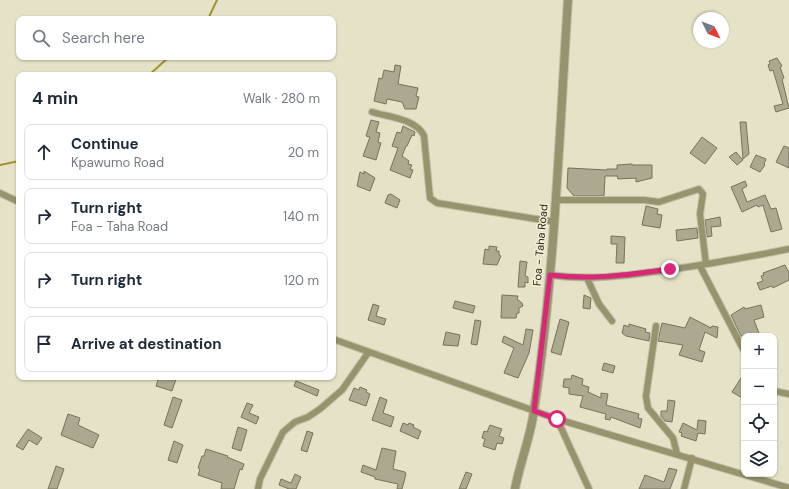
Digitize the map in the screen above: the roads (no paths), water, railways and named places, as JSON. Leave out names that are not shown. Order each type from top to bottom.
[{"type":"street","name":"Foa - Taha Road","points":[[516,489],[534,411],[550,275],[555,222],[555,200],[568,0]]},
{"type":"street","points":[[372,112],[415,125],[422,131],[424,136],[430,198],[437,203],[555,222]]},
{"type":"street","points":[[555,200],[659,202],[699,189],[702,194],[700,214],[703,265],[741,345]]},
{"type":"street","points":[[0,193],[16,201]]},
{"type":"street","points":[[550,275],[573,278],[617,277],[703,265],[789,249]]},
{"type":"street","points":[[587,278],[600,304],[612,321]]},
{"type":"street","points":[[656,326],[646,396],[648,408],[673,438],[677,454]]},
{"type":"street","points":[[336,340],[368,353],[557,419],[789,488]]},
{"type":"street","points":[[258,489],[260,479],[283,432],[294,422],[308,417],[320,409],[342,390],[368,353]]},
{"type":"street","points":[[777,392],[789,394]]},
{"type":"street","points":[[557,419],[589,489]]},
{"type":"street","points":[[684,489],[692,458]]},
{"type":"waterway","points":[[209,16],[217,0]]},
{"type":"waterway","points":[[152,72],[166,60]]},
{"type":"waterway","points":[[0,165],[16,162]]}]
